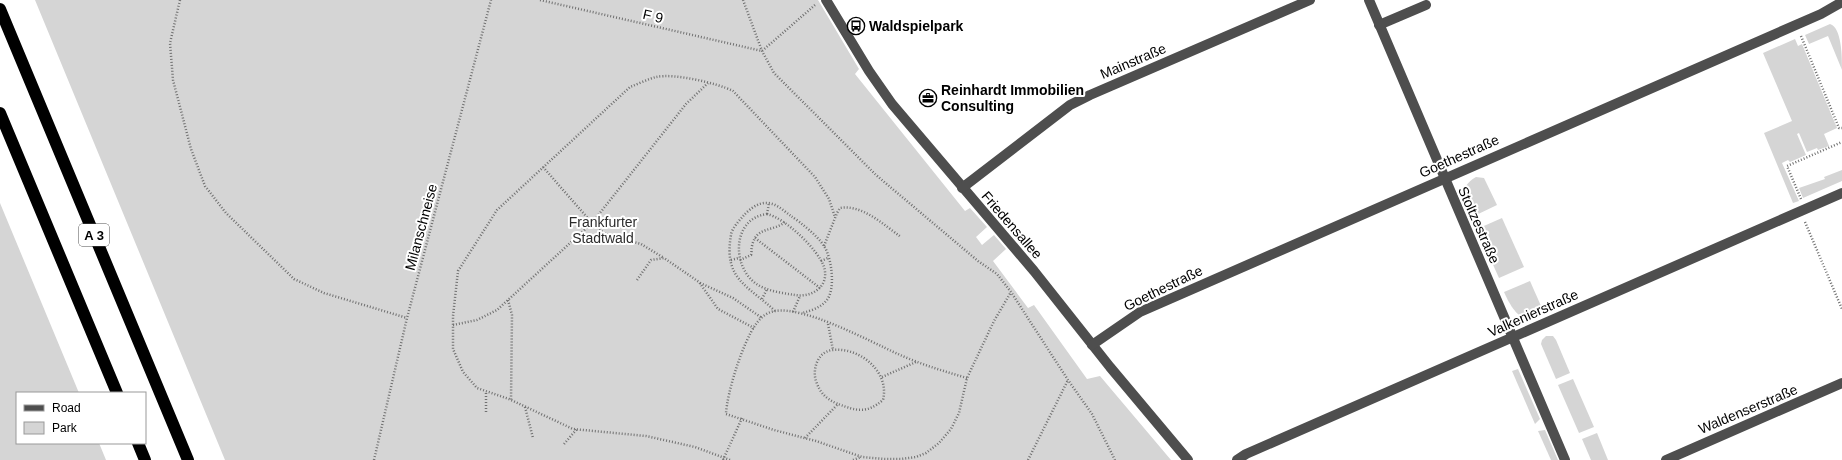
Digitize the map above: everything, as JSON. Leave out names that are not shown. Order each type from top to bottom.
[{"type":"highway","name":"A 3","points":[[0,9],[188,460]]},
{"type":"highway","points":[[0,113],[117,392]]},
{"type":"highway","points":[[138,444],[145,460]]},
{"type":"street","name":"Mainstraße","points":[[962,188],[1070,105],[1310,0]]},
{"type":"street","name":"Stoltzestraße","points":[[1369,0],[1443,178],[1565,460]]},
{"type":"street","name":"Friedensallee","points":[[822,2],[881,88],[962,188],[1034,271],[1092,345],[1188,460]]},
{"type":"street","points":[[1379,25],[1426,5]]},
{"type":"street","name":"Goethestraße","points":[[1092,345],[1140,312],[1840,5]]},
{"type":"street","name":"Valkenierstraße","points":[[1237,460],[1246,454],[1842,193]]},
{"type":"street","name":"Waldenserstraße","points":[[1666,460],[1842,383]]},
{"type":"path","points":[[180,0],[170,43],[173,80],[191,149],[205,186],[226,213],[294,279],[324,293],[407,318]]},
{"type":"path","name":"Milanschneise","points":[[374,460],[407,318],[491,0]]},
{"type":"path","name":"F 9","points":[[540,0],[762,51]]},
{"type":"path","points":[[743,0],[762,51],[774,73],[876,175],[978,261],[997,274],[1011,292],[1092,414],[1115,460]]},
{"type":"path","points":[[762,51],[822,2]]},
{"type":"path","points":[[1800,34],[1839,128],[1842,128]]},
{"type":"path","points":[[730,460],[723,459],[694,446],[646,436],[573,429],[511,400],[477,388],[463,372],[453,349],[453,325],[458,271],[497,210],[630,87],[657,77],[686,78],[723,86],[733,91],[815,177],[829,199],[835,217]]},
{"type":"path","points":[[453,325],[477,320],[497,310],[592,223],[686,104],[708,83]]},
{"type":"path","points":[[1802,202],[1787,166],[1842,142]]},
{"type":"path","points":[[543,167],[592,223],[605,234],[641,244],[699,282],[733,298],[762,318]]},
{"type":"path","points":[[775,311],[742,284],[733,269],[729,254],[731,234],[740,220],[751,208],[766,202],[775,205],[799,222],[824,246],[828,258],[831,270],[831,295],[822,304],[801,313]]},
{"type":"path","points":[[767,214],[769,203]]},
{"type":"path","points":[[824,246],[840,208],[855,208],[878,220],[901,237]]},
{"type":"path","points":[[767,214],[785,222],[799,235],[821,261],[824,268],[824,276],[820,288],[813,294],[800,296],[767,289],[754,282],[748,276],[739,259],[738,244],[743,229],[755,218],[767,214]]},
{"type":"path","points":[[1804,220],[1842,310]]},
{"type":"path","points":[[731,260],[751,255],[755,238],[758,234],[764,229],[779,226],[785,222]]},
{"type":"path","points":[[755,238],[820,288]]},
{"type":"path","points":[[637,280],[651,260],[664,258]]},
{"type":"path","points":[[821,261],[828,258]]},
{"type":"path","points":[[699,282],[718,309],[754,328]]},
{"type":"path","points":[[762,299],[767,289]]},
{"type":"path","points":[[967,378],[917,362],[852,332],[801,313],[775,311],[766,314],[754,328],[745,347],[727,400],[726,414],[862,456],[885,459],[916,457],[930,450],[939,443],[953,424],[959,413],[967,378],[994,321],[1011,292]]},
{"type":"path","points":[[793,312],[800,296]]},
{"type":"path","points":[[508,300],[512,315],[511,400]]},
{"type":"path","points":[[828,323],[833,350]]},
{"type":"path","points":[[833,350],[858,355],[869,362],[882,377],[885,391],[883,400],[867,410],[859,410],[828,400],[818,389],[814,375],[814,367],[827,351],[833,350]]},
{"type":"path","points":[[882,377],[917,362]]},
{"type":"path","points":[[1028,460],[1068,380]]},
{"type":"path","points":[[486,391],[486,412]]},
{"type":"path","points":[[804,439],[838,404]]},
{"type":"path","points":[[525,407],[533,438]]},
{"type":"path","points":[[723,459],[742,418]]},
{"type":"path","points":[[564,444],[577,430]]},
{"type":"path","points":[[853,460],[862,456]]},
{"type":"green space","name":"Frankfurter Stadtwald","points":[[35,0],[818,0],[859,69],[855,74],[965,211],[970,208],[987,227],[976,237],[982,245],[994,235],[1006,249],[993,261],[1028,308],[1034,305],[1087,379],[1100,376],[1171,460],[225,460]]},
{"type":"green space","points":[[1830,24],[1837,31],[1839,37],[1842,70],[1828,36],[1809,44],[1805,35]]},
{"type":"green space","points":[[1795,39],[1798,46],[1802,44],[1837,128],[1824,134],[1829,146],[1818,150],[1817,148],[1807,152],[1799,133],[1797,134],[1806,155],[1790,162],[1788,160],[1782,163],[1799,201],[1793,203],[1764,133],[1792,121],[1763,53]]},
{"type":"green space","points":[[1842,170],[1842,181],[1803,198],[1799,188],[1825,179],[1824,177]]},
{"type":"green space","points":[[1476,177],[1484,178],[1497,205],[1472,217],[1465,200],[1464,190],[1470,181]]},
{"type":"green space","points":[[0,203],[79,392],[16,392],[16,444],[99,444],[106,460],[0,460]]},
{"type":"green space","points":[[1502,218],[1524,267],[1499,278],[1477,229]]},
{"type":"green space","points":[[1530,281],[1541,306],[1541,310],[1529,319],[1519,315],[1514,310],[1504,292]]},
{"type":"green space","points":[[1546,336],[1553,336],[1556,340],[1570,373],[1556,379],[1541,344],[1542,340]]},
{"type":"green space","points":[[1518,369],[1540,419],[1535,424],[1512,371]]},
{"type":"green space","points":[[1573,379],[1594,427],[1579,433],[1558,385]]},
{"type":"green space","points":[[1545,430],[1558,460],[1551,460],[1538,431]]},
{"type":"green space","points":[[1597,433],[1608,460],[1591,460],[1582,439]]},
{"type":"place","name":"Waldspielpark","points":[[856,26]]},
{"type":"place","name":"Reinhardt Immobilien Consulting","points":[[928,98]]}]
